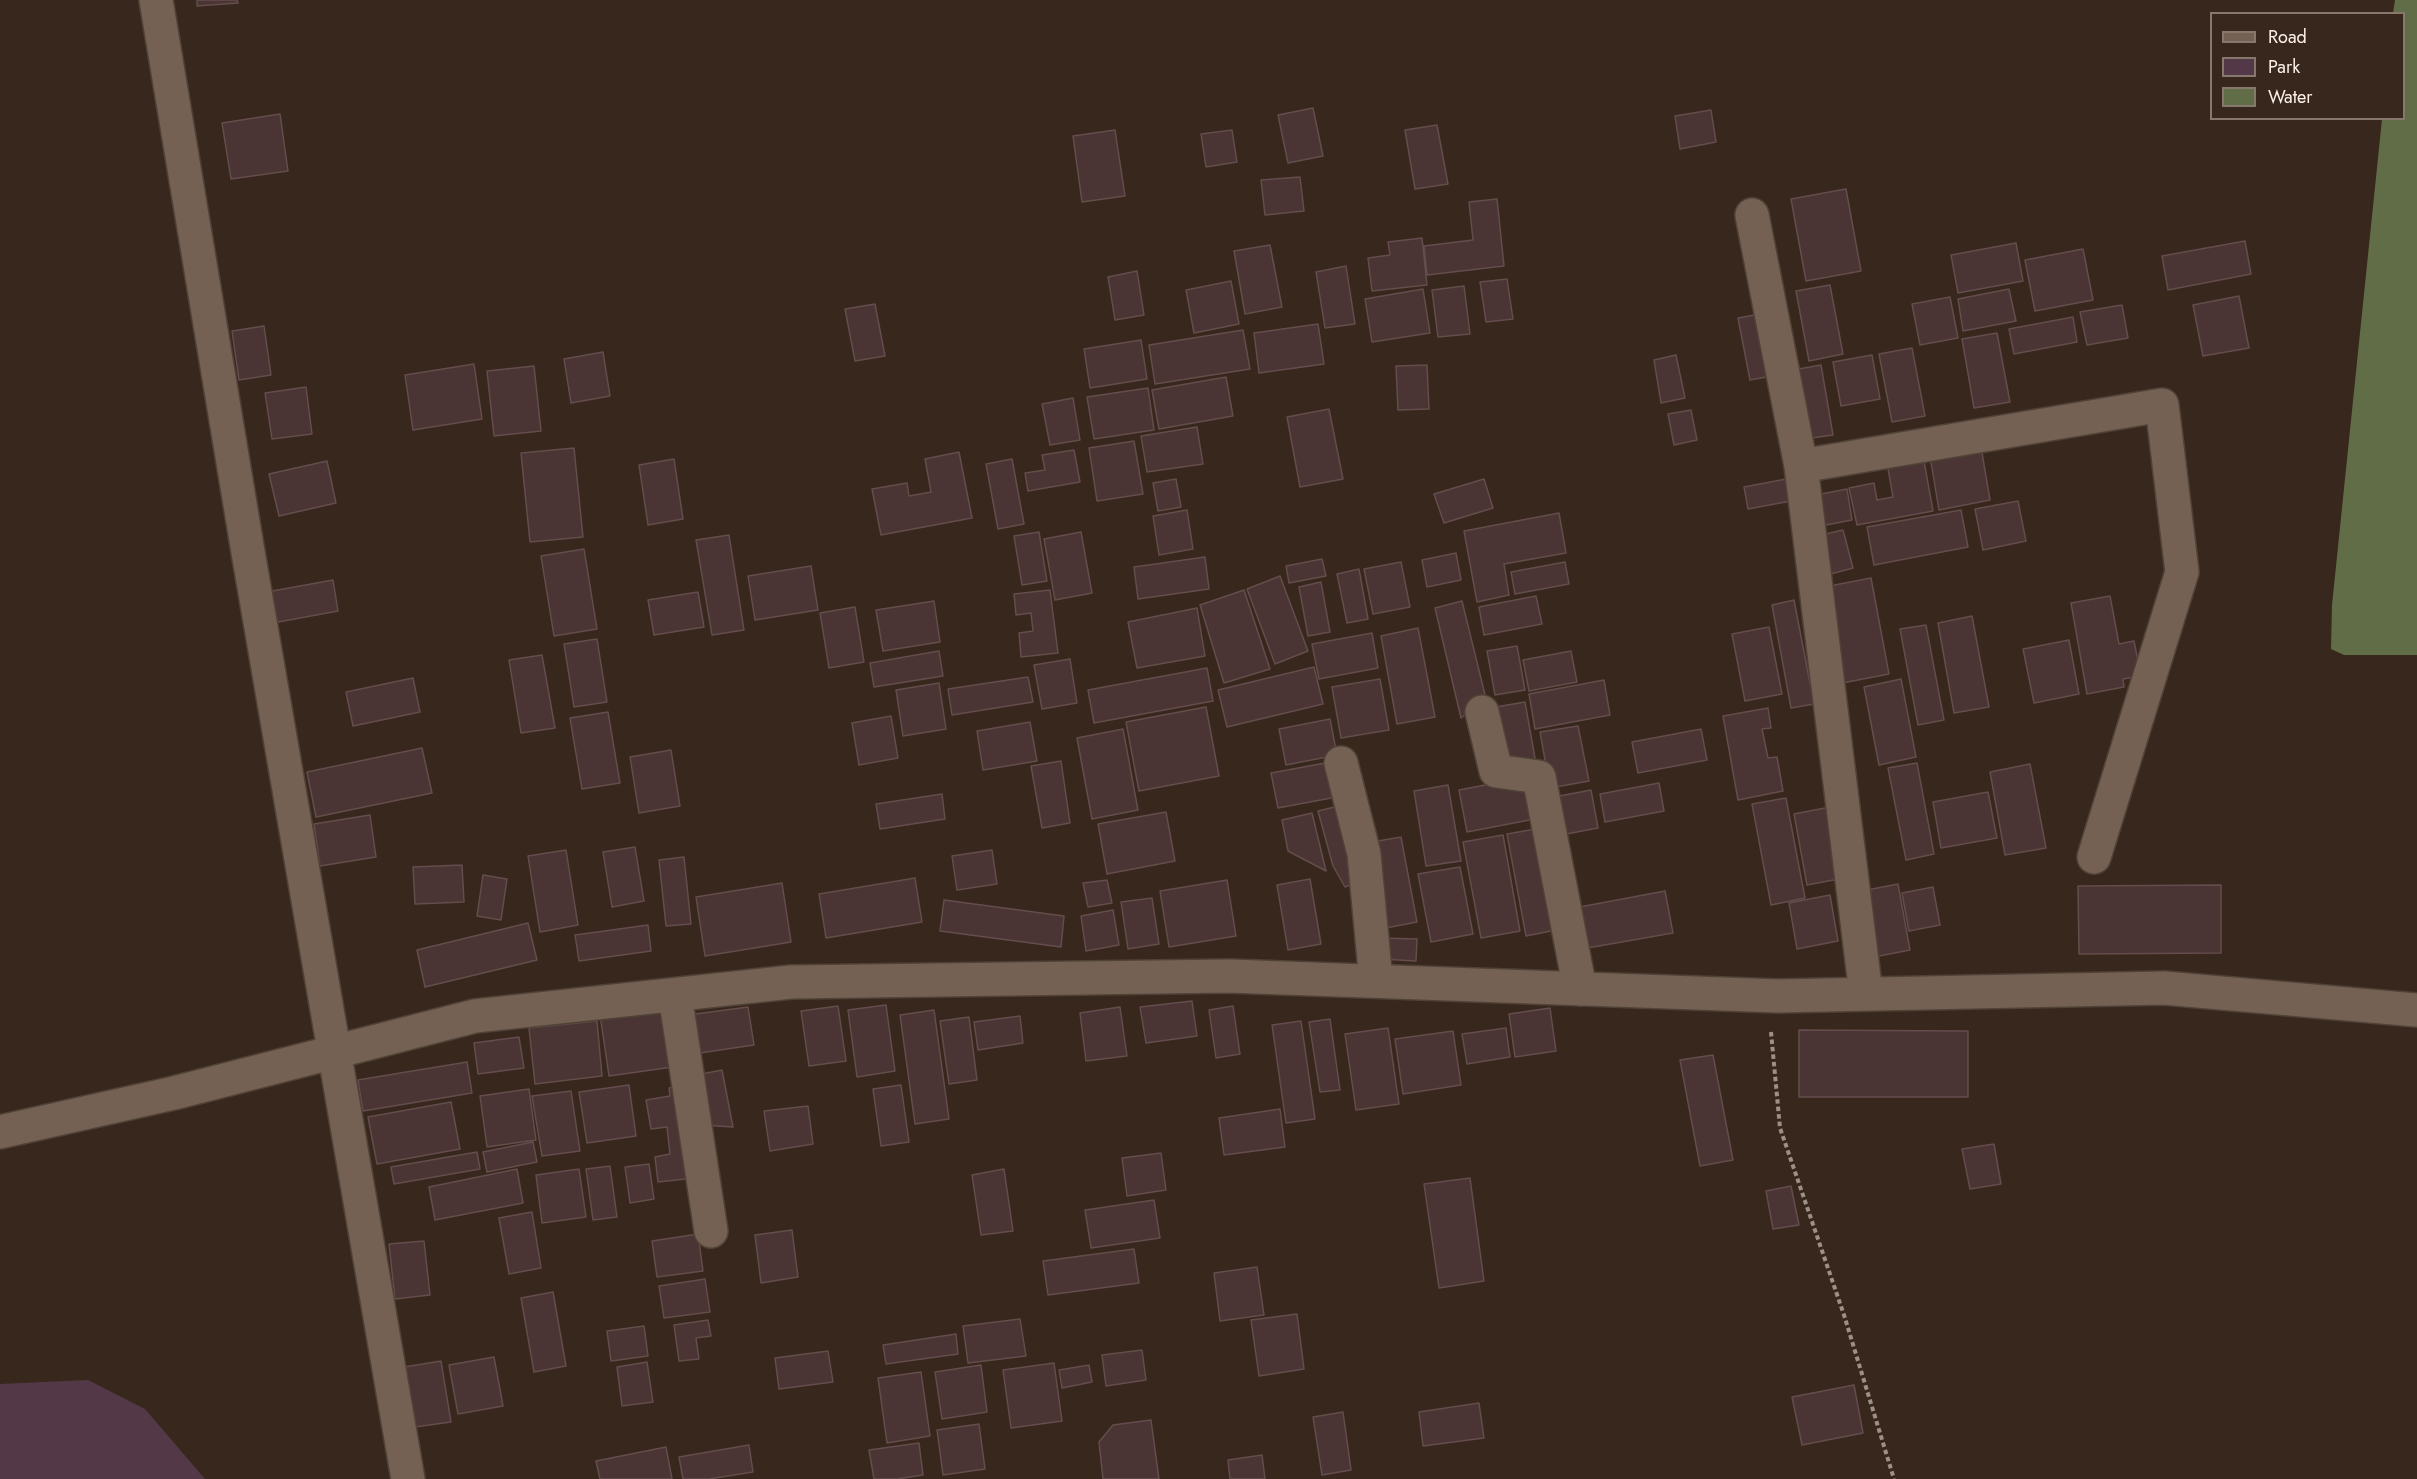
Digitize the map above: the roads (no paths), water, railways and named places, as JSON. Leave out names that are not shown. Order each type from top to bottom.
[{"type":"street","points":[[156,0],[247,546],[408,1479]]},
{"type":"street","points":[[1752,215],[1801,466],[1866,994]]},
{"type":"street","points":[[1801,466],[2162,405],[2182,572],[2094,857]]},
{"type":"street","points":[[1482,712],[1496,771],[1539,777],[1580,989]]},
{"type":"street","points":[[1341,763],[1364,854],[1376,981]]},
{"type":"street","points":[[0,1132],[174,1093],[475,1016],[791,982],[1228,976],[1767,995],[2164,988],[2417,1010]]},
{"type":"street","points":[[675,995],[711,1231]]},
{"type":"water","points":[[2395,0],[2417,0],[2417,655],[2344,655],[2331,649],[2332,605],[2382,120],[2405,120],[2405,12],[2393,12]]}]
